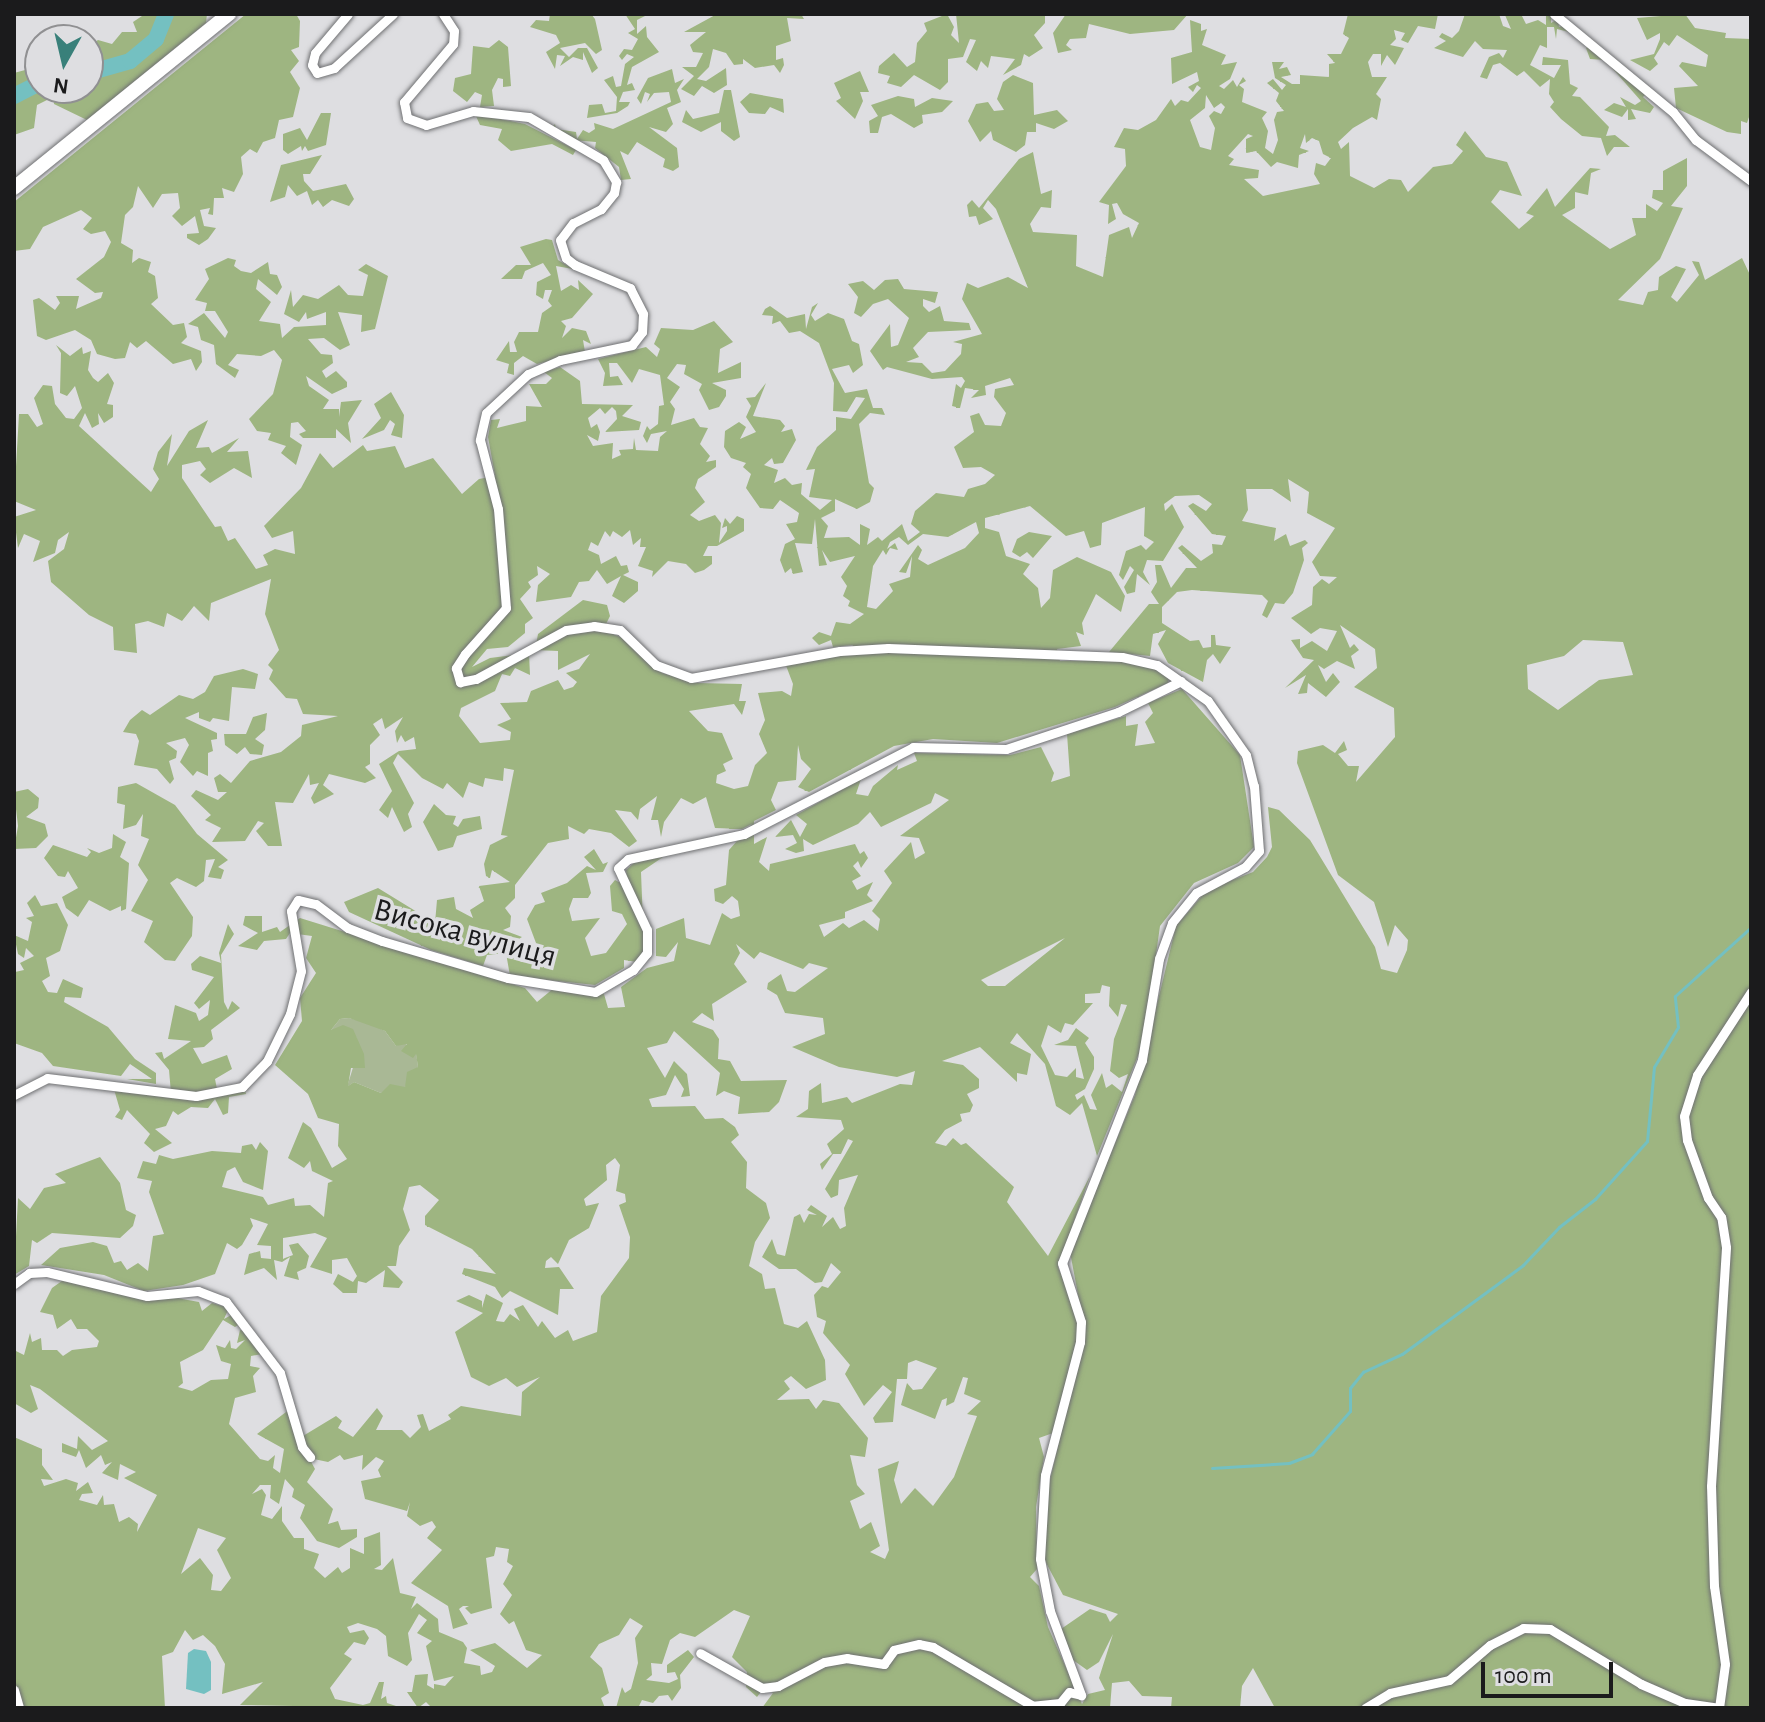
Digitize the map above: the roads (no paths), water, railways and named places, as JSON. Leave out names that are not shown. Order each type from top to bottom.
[{"type":"main road","points":[[14,188],[229,14]]},
{"type":"street","points":[[348,14],[315,53],[312,65],[317,73],[334,68],[393,14]]},
{"type":"street","points":[[443,14],[454,31],[453,44],[404,102],[407,118],[426,125],[473,111],[529,117],[603,160],[616,182],[614,193],[601,209],[573,223],[560,240],[566,258],[575,265],[630,288],[643,314],[642,332],[632,345],[560,360],[528,374],[486,413],[480,440],[498,509],[506,608],[456,668],[460,682],[476,679],[566,630],[594,626],[620,630],[656,665],[691,678],[840,651],[888,648],[1122,657],[1157,665],[1208,701],[1246,755],[1261,838],[1259,851],[1245,867],[1196,893],[1168,931],[1142,1060],[1062,1263],[1081,1322],[1080,1342],[1045,1475],[1040,1559],[1050,1611],[1081,1695],[1069,1692],[1060,1703],[1033,1706],[933,1647],[919,1644],[894,1650],[884,1664],[847,1658],[824,1662],[778,1686],[762,1688],[700,1653]]},
{"type":"street","points":[[1554,14],[1751,181]]},
{"type":"street","name":"Висока вулиця","points":[[14,1095],[47,1078],[196,1096],[242,1087],[267,1061],[290,1014],[301,971],[291,911],[298,900],[316,904],[348,928],[382,941],[508,978],[595,992],[633,970],[647,953],[647,930],[618,868],[628,859],[744,834],[913,747],[1006,749],[1118,712],[1181,681]]},
{"type":"street","points":[[1365,1708],[1390,1693],[1449,1680],[1490,1645],[1523,1628],[1550,1629],[1641,1684],[1685,1703],[1720,1708],[1725,1664],[1714,1586],[1711,1486],[1726,1247],[1721,1217],[1708,1198],[1687,1140],[1684,1116],[1697,1075],[1751,992]]},
{"type":"street","points":[[14,1284],[29,1273],[47,1272],[147,1296],[198,1291],[226,1302],[280,1373],[302,1447],[310,1457]]},
{"type":"street","points":[[14,1690],[19,1708]]},
{"type":"water","points":[[194,1649],[206,1651],[211,1662],[211,1690],[204,1694],[186,1689],[188,1653]]},
{"type":"waterway","points":[[104,68],[130,61],[156,39],[166,14]]},
{"type":"waterway","points":[[14,96],[24,91]]},
{"type":"waterway","points":[[1212,1468],[1289,1463],[1312,1454],[1350,1411],[1350,1388],[1363,1372],[1402,1354],[1523,1265],[1559,1227],[1595,1199],[1647,1141],[1654,1067],[1678,1027],[1675,996],[1751,927]]}]
